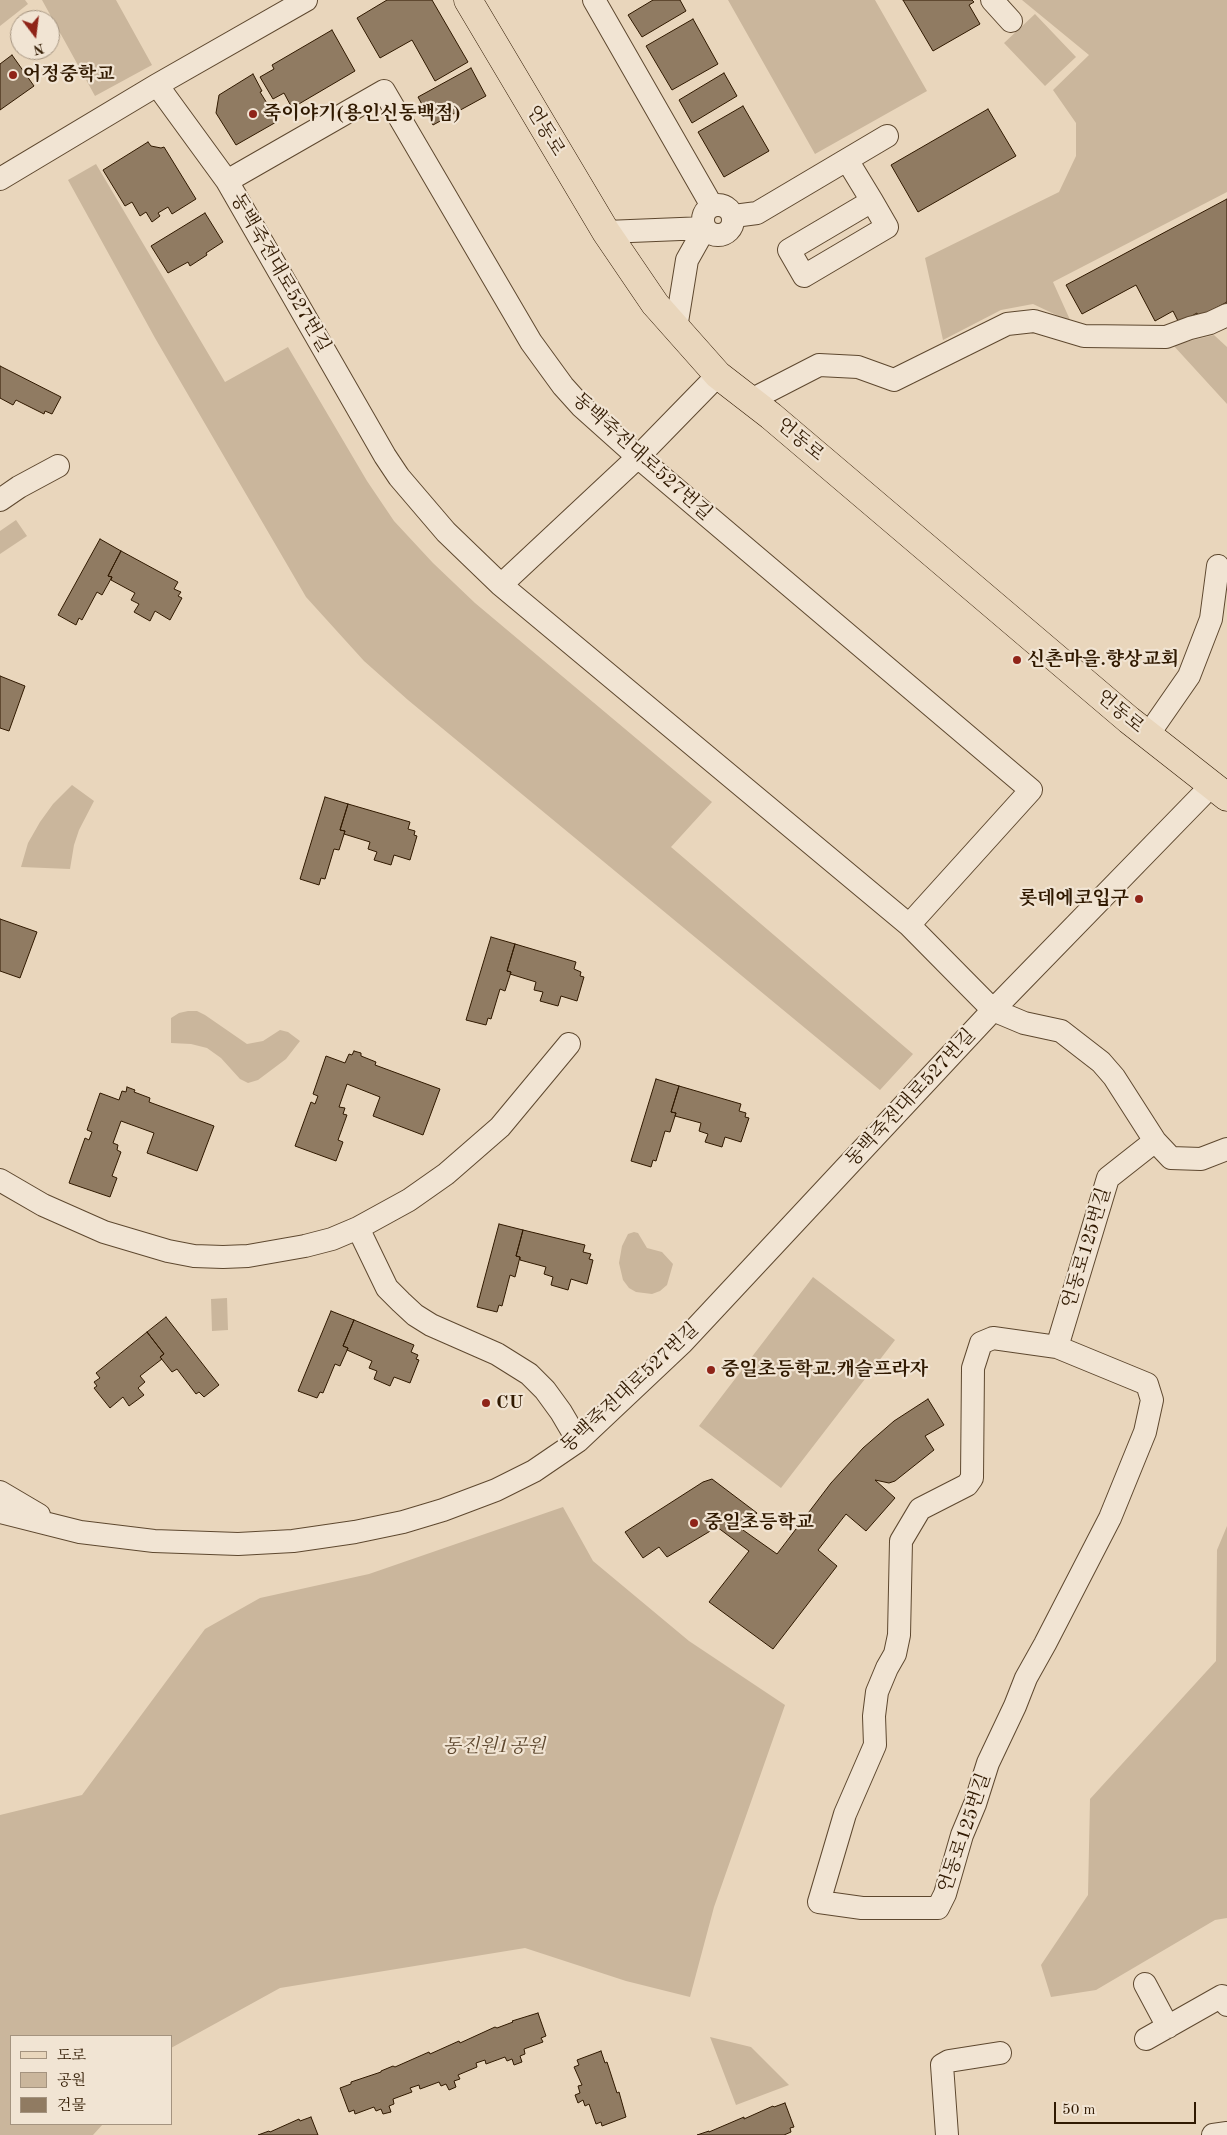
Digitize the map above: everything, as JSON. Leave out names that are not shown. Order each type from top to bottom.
[{"type":"main road","name":"언동로","points":[[468,0],[606,232],[655,304],[718,376],[751,400],[1148,734],[1219,791]]},
{"type":"street","points":[[0,179],[157,85],[306,0]]},
{"type":"street","points":[[992,0],[1011,21]]},
{"type":"street","points":[[597,1],[712,206]]},
{"type":"street","name":"동백죽전대로527번길","points":[[157,85],[227,181],[395,470],[446,532],[501,585],[909,925],[993,1010]]},
{"type":"street","name":"동백죽전대로527번길","points":[[227,181],[384,91],[526,334],[563,386],[581,406],[1031,790],[909,925]]},
{"type":"street","points":[[734,216],[757,213],[888,136]]},
{"type":"street","points":[[847,160],[872,201]]},
{"type":"street","points":[[606,232],[705,228],[714,235],[725,234],[733,226],[734,216],[728,207],[717,204],[707,208],[703,218],[705,228],[687,260],[676,328]]},
{"type":"street","points":[[751,400],[819,365],[858,367],[894,380],[1007,324],[1034,321],[1084,336],[1166,337],[1190,328],[1210,324],[1227,315]]},
{"type":"street","points":[[501,585],[638,456],[718,376]]},
{"type":"street","points":[[0,500],[19,487],[58,466]]},
{"type":"street","points":[[1148,734],[1188,676],[1211,619],[1218,566]]},
{"type":"street","name":"동백죽전대로527번길","points":[[0,1512],[62,1528],[154,1541],[238,1544],[292,1541],[355,1532],[412,1520],[496,1490],[534,1471],[578,1441],[682,1344],[993,1010],[1219,791]]},
{"type":"street","points":[[993,1010],[1024,1023],[1061,1031],[1093,1056],[1114,1076],[1155,1141],[1171,1158],[1201,1159],[1227,1149]]},
{"type":"street","points":[[0,1180],[43,1206],[104,1232],[140,1244],[194,1256],[248,1256],[279,1252],[332,1239],[358,1228],[409,1200],[446,1174],[483,1143],[525,1098],[569,1044]]},
{"type":"street","name":"언동로125번길","points":[[1057,1347],[1108,1178],[1155,1141]]},
{"type":"street","points":[[358,1228],[387,1288],[400,1302],[430,1325],[497,1354],[529,1374],[545,1390],[578,1441]]},
{"type":"street","name":"언동로125번길","points":[[993,1338],[1057,1347],[1147,1384],[1152,1400],[1150,1415],[1114,1510],[1094,1552],[1026,1678],[995,1747],[962,1835],[945,1894],[938,1908],[862,1908],[819,1902],[845,1814],[875,1745],[874,1716],[877,1692],[895,1654],[899,1635],[901,1542],[920,1509],[967,1485],[972,1478],[973,1368],[981,1343],[993,1338]]},
{"type":"street","points":[[0,1492],[62,1528]]},
{"type":"street","points":[[1144,1984],[1168,2027]]},
{"type":"street","points":[[1146,2040],[1222,1996],[1227,2005]]},
{"type":"street","points":[[947,2135],[942,2065],[949,2061],[1000,2053]]},
{"type":"street","points":[[1213,2135],[1227,2132]]},
{"type":"green space","points":[[0,0],[25,0],[28,4],[20,10],[10,10],[10,18],[0,26]]},
{"type":"green space","points":[[42,0],[116,0],[152,65],[95,96],[60,33],[60,10],[48,10]]},
{"type":"green space","points":[[728,0],[875,0],[927,91],[815,154]]},
{"type":"green space","points":[[1022,0],[1227,0],[1227,192],[1053,282],[1071,322],[1033,304],[1001,310],[943,340],[925,258],[1059,192],[1076,156],[1076,123],[1053,90],[1089,55]]},
{"type":"green space","points":[[1035,14],[1076,57],[1045,86],[1004,43]]},
{"type":"green space","points":[[96,164],[225,382],[288,347],[367,481],[394,521],[433,563],[475,603],[712,802],[671,847],[913,1054],[880,1090],[408,700],[364,661],[306,597],[155,338],[68,180]]},
{"type":"green space","points":[[1214,335],[1227,347],[1227,404],[1173,345]]},
{"type":"green space","points":[[16,520],[27,536],[0,554],[0,531]]},
{"type":"green space","points":[[72,785],[94,801],[79,830],[70,869],[21,867],[28,843],[40,822],[53,804]]},
{"type":"green space","points":[[197,1011],[205,1015],[247,1044],[263,1041],[280,1030],[288,1032],[300,1041],[286,1059],[258,1080],[248,1083],[240,1079],[221,1058],[207,1048],[191,1044],[171,1043],[171,1018],[179,1013]]},
{"type":"green space","points":[[638,1233],[647,1248],[662,1252],[673,1264],[667,1285],[660,1291],[652,1294],[636,1292],[629,1288],[623,1280],[619,1263],[622,1246],[628,1234]]},
{"type":"green space","points":[[813,1277],[895,1340],[781,1488],[699,1426]]},
{"type":"green space","points":[[227,1298],[228,1330],[212,1331],[211,1299]]},
{"type":"green space","name":"동진원1공원","points":[[563,1507],[593,1561],[689,1641],[785,1705],[714,1907],[690,1997],[626,1981],[525,1948],[280,1988],[172,2047],[172,2035],[10,2035],[10,2125],[102,2125],[93,2135],[0,2135],[0,1815],[82,1795],[205,1629],[260,1598],[369,1574]]},
{"type":"green space","points":[[1227,1526],[1227,1918],[1215,1920],[1096,1990],[1051,1997],[1041,1965],[1088,1895],[1090,1799],[1216,1661],[1217,1550]]},
{"type":"green space","points":[[710,2037],[751,2047],[789,2085],[736,2105]]},
{"type":"building","points":[[387,0],[432,0],[468,62],[435,81],[412,40],[380,58],[357,18]]},
{"type":"building","points":[[653,0],[680,0],[686,11],[642,37],[628,15]]},
{"type":"building","points":[[903,0],[972,0],[974,2],[969,5],[980,24],[933,51]]},
{"type":"building","points":[[693,19],[718,64],[672,90],[646,46]]},
{"type":"building","points":[[332,30],[355,71],[292,108],[284,93],[273,99],[260,77],[274,69],[272,65]]},
{"type":"building","name":"어정중학교","points":[[10,56],[10,60],[16,60],[34,86],[0,110],[0,64]]},
{"type":"building","points":[[471,68],[486,96],[433,125],[418,97]]},
{"type":"building","points":[[724,73],[737,96],[692,123],[679,100]]},
{"type":"building","points":[[253,74],[262,91],[260,92],[278,121],[236,145],[216,113],[219,95]]},
{"type":"building","points":[[743,106],[769,151],[724,177],[698,132]]},
{"type":"building","points":[[988,109],[1016,156],[918,212],[891,165]]},
{"type":"building","points":[[148,142],[151,146],[164,147],[196,199],[172,214],[168,207],[158,213],[160,216],[152,222],[146,212],[140,216],[132,202],[125,206],[103,170]]},
{"type":"building","points":[[1227,199],[1227,302],[1199,317],[1197,313],[1179,323],[1173,311],[1155,321],[1136,285],[1082,314],[1066,285]]},
{"type":"building","points":[[205,213],[223,242],[190,266],[188,262],[168,273],[151,246]]},
{"type":"building","points":[[0,366],[61,397],[52,414],[45,411],[44,414],[16,400],[13,405],[0,398]]},
{"type":"building","points":[[100,539],[121,551],[108,576],[112,577],[102,595],[97,592],[82,620],[79,618],[76,625],[58,615]]},
{"type":"building","points":[[121,551],[178,582],[174,589],[181,592],[178,596],[182,598],[170,620],[155,611],[150,621],[134,612],[139,604],[131,600],[135,593],[111,580],[112,577],[108,576]]},
{"type":"building","points":[[0,676],[25,686],[9,731],[0,728]]},
{"type":"building","points":[[325,797],[348,804],[340,830],[345,831],[339,850],[334,849],[325,879],[321,878],[319,885],[300,879]]},
{"type":"building","points":[[348,804],[410,822],[408,829],[415,831],[414,835],[417,836],[410,860],[394,855],[391,865],[374,860],[377,852],[368,849],[370,842],[344,834],[345,831],[340,830]]},
{"type":"building","points":[[0,919],[37,932],[20,978],[0,971]]},
{"type":"building","points":[[491,937],[515,944],[507,971],[511,972],[505,991],[500,989],[491,1019],[488,1018],[486,1025],[466,1020]]},
{"type":"building","points":[[515,944],[576,962],[574,969],[581,972],[580,976],[584,977],[577,1001],[561,996],[558,1006],[540,1001],[543,992],[534,990],[536,982],[510,974],[511,972],[507,971]]},
{"type":"building","points":[[354,1051],[376,1062],[375,1065],[440,1089],[423,1135],[373,1116],[380,1097],[347,1084],[339,1107],[345,1108],[343,1114],[347,1115],[338,1140],[343,1142],[336,1161],[295,1146],[311,1102],[315,1104],[318,1096],[313,1094],[326,1056],[345,1063],[349,1054],[352,1055]]},
{"type":"building","points":[[656,1079],[679,1086],[671,1112],[676,1113],[670,1132],[665,1131],[656,1161],[653,1160],[651,1167],[631,1161]]},
{"type":"building","points":[[679,1086],[741,1104],[739,1111],[746,1113],[745,1117],[749,1118],[741,1142],[725,1137],[722,1147],[705,1142],[708,1134],[699,1131],[701,1123],[675,1116],[676,1113],[671,1112]]},
{"type":"building","points":[[127,1087],[150,1098],[149,1102],[214,1126],[197,1171],[147,1153],[154,1133],[121,1121],[113,1143],[118,1145],[117,1150],[121,1152],[112,1176],[117,1178],[110,1197],[69,1183],[85,1138],[89,1140],[92,1132],[87,1130],[100,1093],[119,1100],[122,1091],[126,1092]]},
{"type":"building","points":[[499,1224],[523,1230],[516,1256],[520,1257],[515,1277],[510,1275],[502,1306],[499,1305],[497,1312],[477,1307]]},
{"type":"building","points":[[523,1230],[585,1245],[583,1252],[591,1254],[589,1259],[593,1260],[587,1284],[571,1279],[568,1290],[551,1285],[553,1277],[544,1274],[546,1267],[520,1260],[520,1257],[516,1256]]},
{"type":"building","points":[[331,1311],[354,1320],[343,1346],[348,1348],[340,1366],[335,1364],[323,1393],[320,1392],[317,1398],[298,1391]]},
{"type":"building","points":[[166,1317],[219,1385],[204,1397],[199,1392],[196,1394],[177,1369],[172,1372],[160,1357],[164,1354],[147,1332]]},
{"type":"building","points":[[354,1320],[414,1345],[411,1352],[418,1355],[416,1359],[419,1360],[410,1383],[394,1377],[390,1386],[374,1379],[377,1371],[369,1368],[372,1361],[347,1350],[348,1348],[343,1346]]},
{"type":"building","points":[[147,1332],[164,1354],[160,1357],[162,1359],[140,1376],[145,1382],[138,1388],[144,1395],[129,1406],[123,1397],[110,1408],[94,1388],[97,1386],[94,1382],[100,1378],[96,1373]]},
{"type":"building","name":"중일초등학교","points":[[928,1399],[944,1425],[925,1436],[934,1450],[895,1481],[889,1483],[875,1480],[895,1498],[866,1531],[846,1514],[818,1550],[837,1566],[773,1649],[709,1602],[749,1551],[717,1527],[667,1557],[659,1547],[643,1558],[625,1532],[703,1482],[712,1479],[757,1513],[743,1530],[777,1554],[831,1483],[863,1448],[894,1421]]},
{"type":"building","points":[[538,2013],[546,2036],[541,2038],[543,2042],[524,2049],[525,2054],[520,2056],[522,2062],[514,2065],[512,2059],[507,2061],[505,2057],[486,2064],[485,2060],[476,2063],[477,2067],[458,2075],[460,2079],[454,2081],[456,2087],[449,2090],[446,2084],[441,2086],[439,2082],[420,2089],[419,2085],[410,2088],[412,2092],[393,2099],[394,2104],[389,2106],[391,2112],[383,2114],[381,2109],[376,2111],[374,2107],[355,2114],[354,2110],[349,2112],[340,2088],[351,2084],[351,2082],[393,2066],[395,2067],[429,2052],[430,2054],[459,2041],[460,2043],[495,2027],[497,2028]]},
{"type":"building","points":[[601,2051],[605,2063],[607,2062],[617,2093],[619,2092],[626,2117],[602,2126],[601,2122],[596,2124],[589,2104],[585,2106],[583,2100],[578,2103],[575,2095],[580,2093],[578,2086],[582,2085],[574,2067],[579,2065],[577,2060]]},
{"type":"building","points":[[785,2103],[794,2127],[790,2128],[791,2132],[784,2135],[697,2135],[744,2117],[744,2119],[773,2106]]},
{"type":"building","points":[[311,2117],[318,2135],[258,2135],[270,2132],[299,2119],[300,2121]]},
{"type":"place","name":"어정중학교","points":[[13,75]]},
{"type":"place","name":"죽이야기(용인신동백점)","points":[[253,114]]},
{"type":"place","name":"신촌마을.향상교회","points":[[1017,660]]},
{"type":"place","name":"롯데에코입구","points":[[1139,899]]},
{"type":"place","name":"중일초등학교.캐슬프라자","points":[[711,1370]]},
{"type":"place","name":"CU","points":[[486,1403]]},
{"type":"place","name":"중일초등학교","points":[[694,1523]]}]
